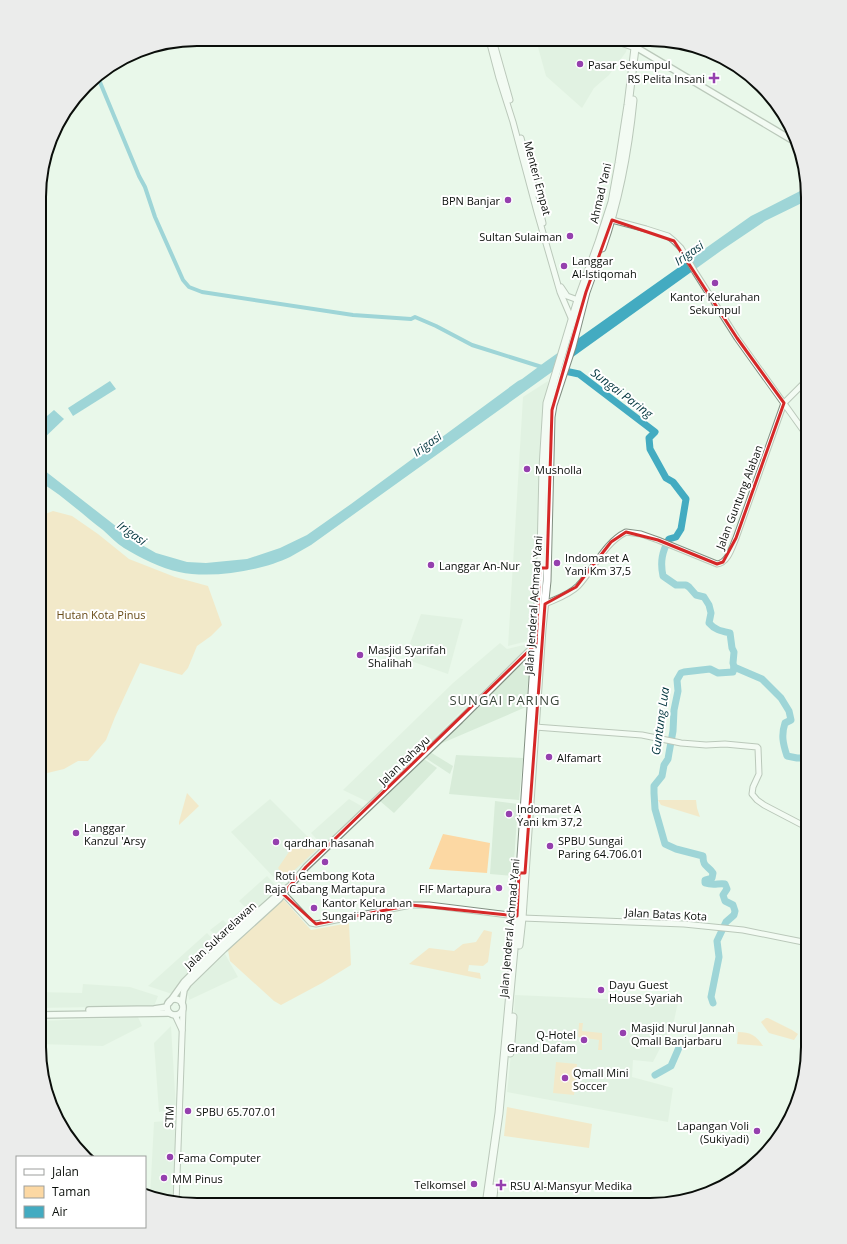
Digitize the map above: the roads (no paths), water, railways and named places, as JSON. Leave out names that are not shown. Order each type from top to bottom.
[{"type":"highway","points":[[597,256],[612,220],[626,156],[637,46]]},
{"type":"highway","name":"Ahmad Yani","points":[[564,345],[578,300],[597,256],[612,202],[637,46]]},
{"type":"highway","name":"Jalan Jenderal Achmad Yani","points":[[536,688],[536,644],[545,554],[551,417],[553,405],[572,347],[593,265]]},
{"type":"highway","name":"Jalan Jenderal Achmad Yani","points":[[545,554],[543,468],[546,410],[548,398],[564,345]]},
{"type":"highway","name":"Jalan Jenderal Achmad Yani","points":[[493,1198],[512,1032],[535,699],[545,604],[544,568]]},
{"type":"highway","name":"Jalan Jenderal Achmad Yani","points":[[522,873],[536,727],[535,699]]},
{"type":"highway","name":"Jalan Jenderal Achmad Yani","points":[[487,1198],[499,1113],[520,917]]},
{"type":"main road","points":[[637,46],[790,139]]},
{"type":"main road","name":"Jalan Rahayu","points":[[284,892],[306,867],[466,715],[536,644]]},
{"type":"main road","name":"Jalan Sukarelawan","points":[[183,1006],[184,990],[188,984],[224,948],[279,899],[284,892]]},
{"type":"main road","name":"Jalan Sukarelawan","points":[[170,1009],[184,982],[252,917],[284,892]]},
{"type":"main road","points":[[46,1013],[170,1009],[180,1014],[183,1006],[181,1001],[176,999],[171,1001],[170,1009]]},
{"type":"street","name":"Menteri Empat","points":[[491,46],[507,95],[557,275],[565,294],[578,300]]},
{"type":"street","name":"Menteri Empat","points":[[494,46],[501,77]]},
{"type":"street","points":[[612,220],[668,236],[681,248],[687,260],[737,338],[801,427]]},
{"type":"street","name":"Menteri Empat","points":[[557,275],[560,292],[572,320]]},
{"type":"street","name":"Jalan Guntung Alaban","points":[[545,604],[562,597],[576,587],[611,542],[626,532],[632,532],[666,543],[717,564],[723,562],[727,558],[738,532],[784,403],[801,386]]},
{"type":"street","points":[[536,727],[642,735],[669,741],[706,745],[725,744],[757,747],[759,774],[753,787],[752,794],[764,805],[801,824]]},
{"type":"street","points":[[284,892],[311,923],[316,924],[411,905],[429,905],[520,917]]},
{"type":"street","name":"Jalan Batas Kota","points":[[520,917],[684,924],[724,928],[801,942]]},
{"type":"street","name":"STM","points":[[176,1197],[183,1006]]},
{"type":"street","points":[[170,1009],[183,1031]]},
{"type":"water","points":[[801,191],[801,203],[765,221],[722,250],[311,545],[278,562],[251,570],[206,575],[179,572],[165,568],[130,552],[121,546],[103,530],[46,486],[46,472],[135,541],[156,553],[187,562],[206,563],[247,559],[280,548],[307,535],[351,504],[518,381],[751,216]]},
{"type":"water","points":[[110,381],[116,389],[73,416],[68,408]]},
{"type":"water","points":[[54,410],[64,419],[46,436],[46,417]]},
{"type":"waterway","points":[[100,81],[145,187],[155,217],[183,280],[189,287],[202,292],[353,315],[411,319],[415,317],[472,345],[545,368]]},
{"type":"waterway","name":"Sungai Paring","points":[[560,370],[579,374],[655,432],[649,438],[650,449],[666,478],[673,482],[686,499],[681,529],[676,537],[669,539],[663,553],[663,576],[676,585],[686,585],[696,595],[704,597],[709,605],[711,613],[709,623],[716,629],[730,633],[734,652],[734,667],[762,679],[781,698],[789,711],[791,720],[785,723],[784,727],[783,736],[787,756],[801,758]]},
{"type":"waterway","name":"Guntung Lua","points":[[713,1003],[711,997],[719,957],[717,941],[726,922],[734,915],[735,911],[733,905],[725,901],[723,895],[727,889],[725,884],[705,883],[705,880],[712,878],[713,873],[705,864],[703,856],[676,849],[665,844],[655,809],[654,786],[662,776],[664,765],[668,759],[678,691],[677,680],[681,673],[710,669],[718,673],[733,672],[734,667]]},
{"type":"waterway","points":[[655,1075],[671,1066],[681,1043]]},
{"type":"place","name":"Pasar Sekumpul","points":[[580,64]]},
{"type":"place","name":"RS Pelita Insani","points":[[714,78]]},
{"type":"place","name":"BPN Banjar","points":[[508,200]]},
{"type":"place","name":"Sultan Sulaiman","points":[[570,236]]},
{"type":"place","name":"Langgar Al-Istiqomah","points":[[564,266]]},
{"type":"place","name":"Kantor Kelurahan Sekumpul","points":[[715,283]]},
{"type":"place","name":"Musholla","points":[[527,469]]},
{"type":"place","name":"Indomaret A Yani Km 37,5","points":[[557,563]]},
{"type":"place","name":"Langgar An-Nur","points":[[431,565]]},
{"type":"place","name":"Masjid Syarifah Shalihah","points":[[360,655]]},
{"type":"place","name":"Alfamart","points":[[549,757]]},
{"type":"place","name":"Indomaret A Yani km 37,2","points":[[509,814]]},
{"type":"place","name":"Langgar Kanzul 'Arsy","points":[[76,833]]},
{"type":"place","name":"qardhan hasanah","points":[[276,842]]},
{"type":"place","name":"SPBU Sungai Paring 64.706.01","points":[[550,846]]},
{"type":"place","name":"Roti Gembong Kota Raja Cabang Martapura","points":[[325,862]]},
{"type":"place","name":"FIF Martapura","points":[[499,888]]},
{"type":"place","name":"Kantor Kelurahan Sungai Paring","points":[[314,908]]},
{"type":"place","name":"Dayu Guest House Syariah","points":[[601,990]]},
{"type":"place","name":"Masjid Nurul Jannah Qmall Banjarbaru","points":[[623,1033]]},
{"type":"place","name":"Q-Hotel Grand Dafam","points":[[584,1040]]},
{"type":"place","name":"Qmall Mini Soccer","points":[[565,1078]]},
{"type":"place","name":"SPBU 65.707.01","points":[[188,1111]]},
{"type":"place","name":"Lapangan Voli (Sukiyadi)","points":[[757,1131]]},
{"type":"place","name":"Fama Computer","points":[[170,1157]]},
{"type":"place","name":"MM Pinus","points":[[164,1178]]},
{"type":"place","name":"Telkomsel","points":[[474,1184]]},
{"type":"place","name":"RSU Al-Mansyur Medika","points":[[501,1185]]},
{"type":"district","name":"SUNGAI PARING","points":[[505,700]]},
{"type":"water label","name":"Irigasi","points":[[689,253]]},
{"type":"water label","name":"Irigasi","points":[[427,444]]},
{"type":"water label","name":"Irigasi","points":[[132,533]]},
{"type":"park label","name":"Hutan Kota Pinus","points":[[101,614]]}]
